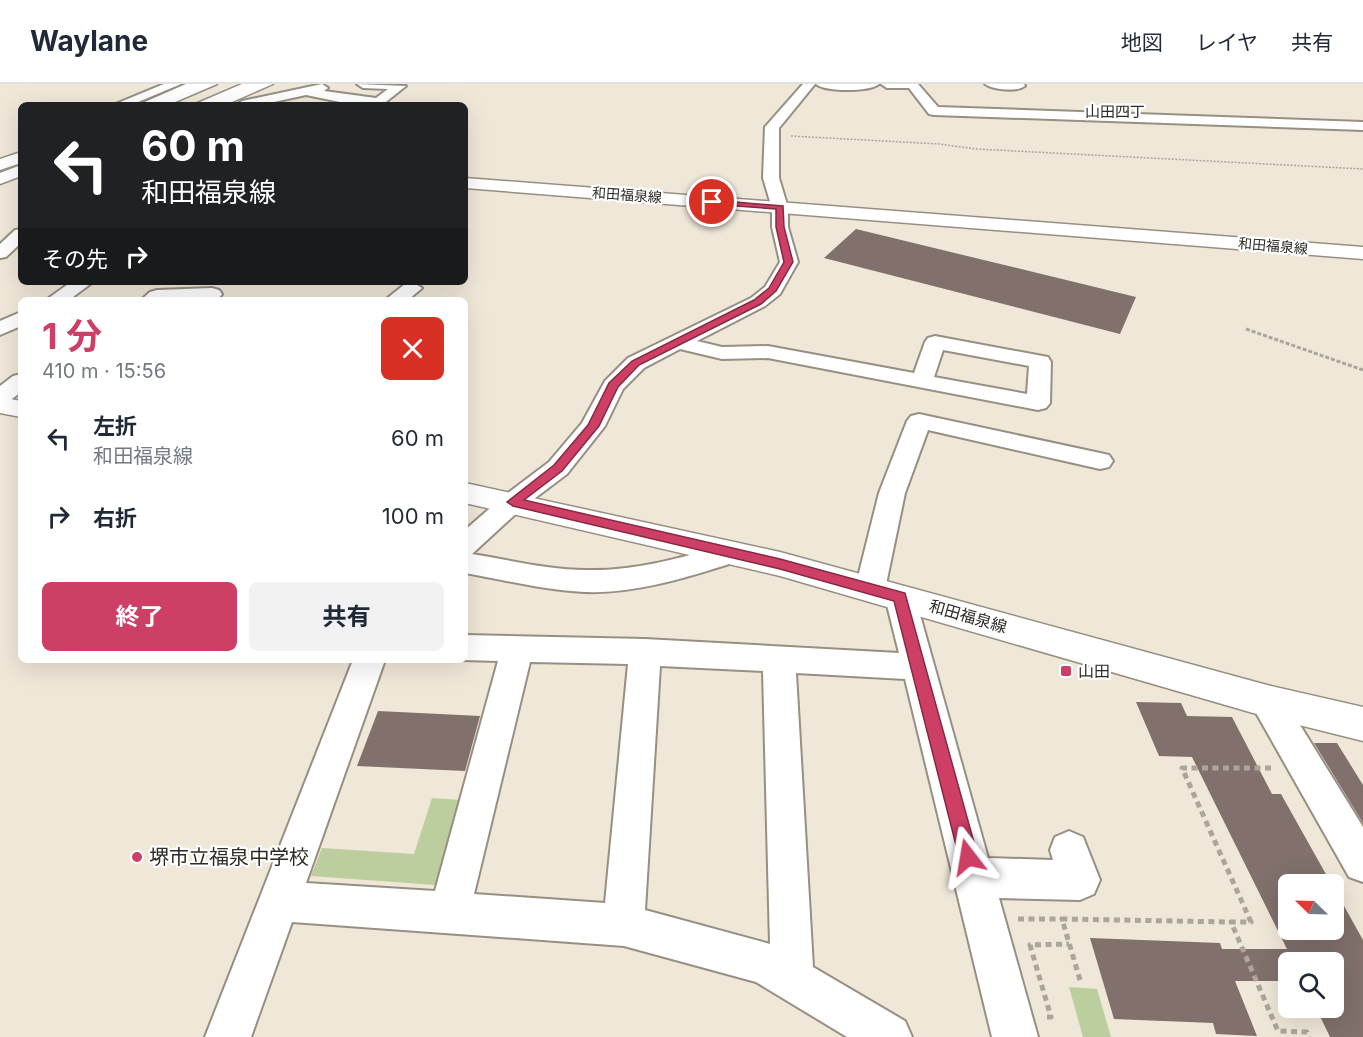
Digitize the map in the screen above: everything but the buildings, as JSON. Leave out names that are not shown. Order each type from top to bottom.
[{"type":"main road","points":[[153,102],[198,84]]},
{"type":"main road","points":[[162,102],[210,84]]},
{"type":"main road","points":[[177,102],[224,84]]},
{"type":"main road","points":[[182,94],[241,84]]},
{"type":"main road","points":[[216,102],[254,84]]},
{"type":"main road","points":[[216,102],[266,84]]},
{"type":"main road","points":[[0,165],[18,158]]},
{"type":"main road","points":[[0,170],[18,163]]},
{"type":"main road","points":[[0,181],[18,173]]},
{"type":"main road","name":"和田福泉線","points":[[468,183],[1363,253]]},
{"type":"main road","points":[[0,405],[18,408]]},
{"type":"main road","name":"和田福泉線","points":[[468,494],[732,553],[885,593],[1267,701],[1363,724]]},
{"type":"street","points":[[254,102],[341,84]]},
{"type":"street","points":[[304,91],[345,99],[379,102],[400,86],[363,84]]},
{"type":"street","points":[[468,543],[513,502],[558,468],[593,426],[613,386],[636,363],[758,302],[773,290],[789,262],[780,227],[780,207],[771,178],[772,127],[809,84]]},
{"type":"street","points":[[822,84],[873,84]]},
{"type":"street","points":[[887,84],[912,85],[934,111],[1363,126]]},
{"type":"street","points":[[991,84],[1019,86]]},
{"type":"street","points":[[136,102],[182,94]]},
{"type":"street","points":[[0,253],[18,237]]},
{"type":"street","points":[[61,297],[79,285]]},
{"type":"street","points":[[399,297],[412,288]]},
{"type":"street","points":[[156,297],[214,292]]},
{"type":"street","points":[[0,314],[18,317]]},
{"type":"street","points":[[0,329],[18,319]]},
{"type":"street","points":[[680,343],[722,353],[768,352],[1038,403],[1040,362],[935,342],[922,381]]},
{"type":"street","points":[[0,397],[18,383]]},
{"type":"street","points":[[1015,1037],[919,667],[885,593],[892,493],[920,421],[1100,461]]},
{"type":"street","points":[[468,564],[555,578],[601,581],[660,574],[732,553]]},
{"type":"street","points":[[468,648],[645,652],[919,667]]},
{"type":"street","points":[[449,913],[517,649]]},
{"type":"street","points":[[624,925],[645,652]]},
{"type":"street","points":[[779,659],[792,978]]},
{"type":"street","points":[[228,1037],[281,901],[368,663]]},
{"type":"street","points":[[1267,701],[1363,864]]},
{"type":"street","points":[[974,878],[1080,880],[1069,850]]},
{"type":"street","points":[[281,901],[624,925],[765,963],[889,1037]]},
{"type":"path","points":[[772,136],[1363,169]]},
{"type":"path","points":[[1246,329],[1363,370]]},
{"type":"path","points":[[1014,919],[1251,922],[1182,768],[1305,768]]},
{"type":"path","points":[[1062,919],[1080,980]]},
{"type":"path","points":[[1231,922],[1278,1031],[1307,1032],[1309,1037]]},
{"type":"green space","points":[[432,798],[460,800],[435,885],[311,876],[322,848],[414,854]]},
{"type":"green space","points":[[1069,987],[1097,989],[1111,1037],[1083,1037]]},
{"type":"place","name":"山田","points":[[1066,671]]},
{"type":"place","name":"堺市立福泉中学校","points":[[137,857]]},
{"type":"district","name":"山田四丁","points":[[1115,112]]},
{"type":"route","points":[[712,202],[780,207],[780,227],[789,262],[773,290],[758,302],[636,363],[613,386],[593,426],[558,468],[513,502],[780,564],[900,597],[968,857]]}]
